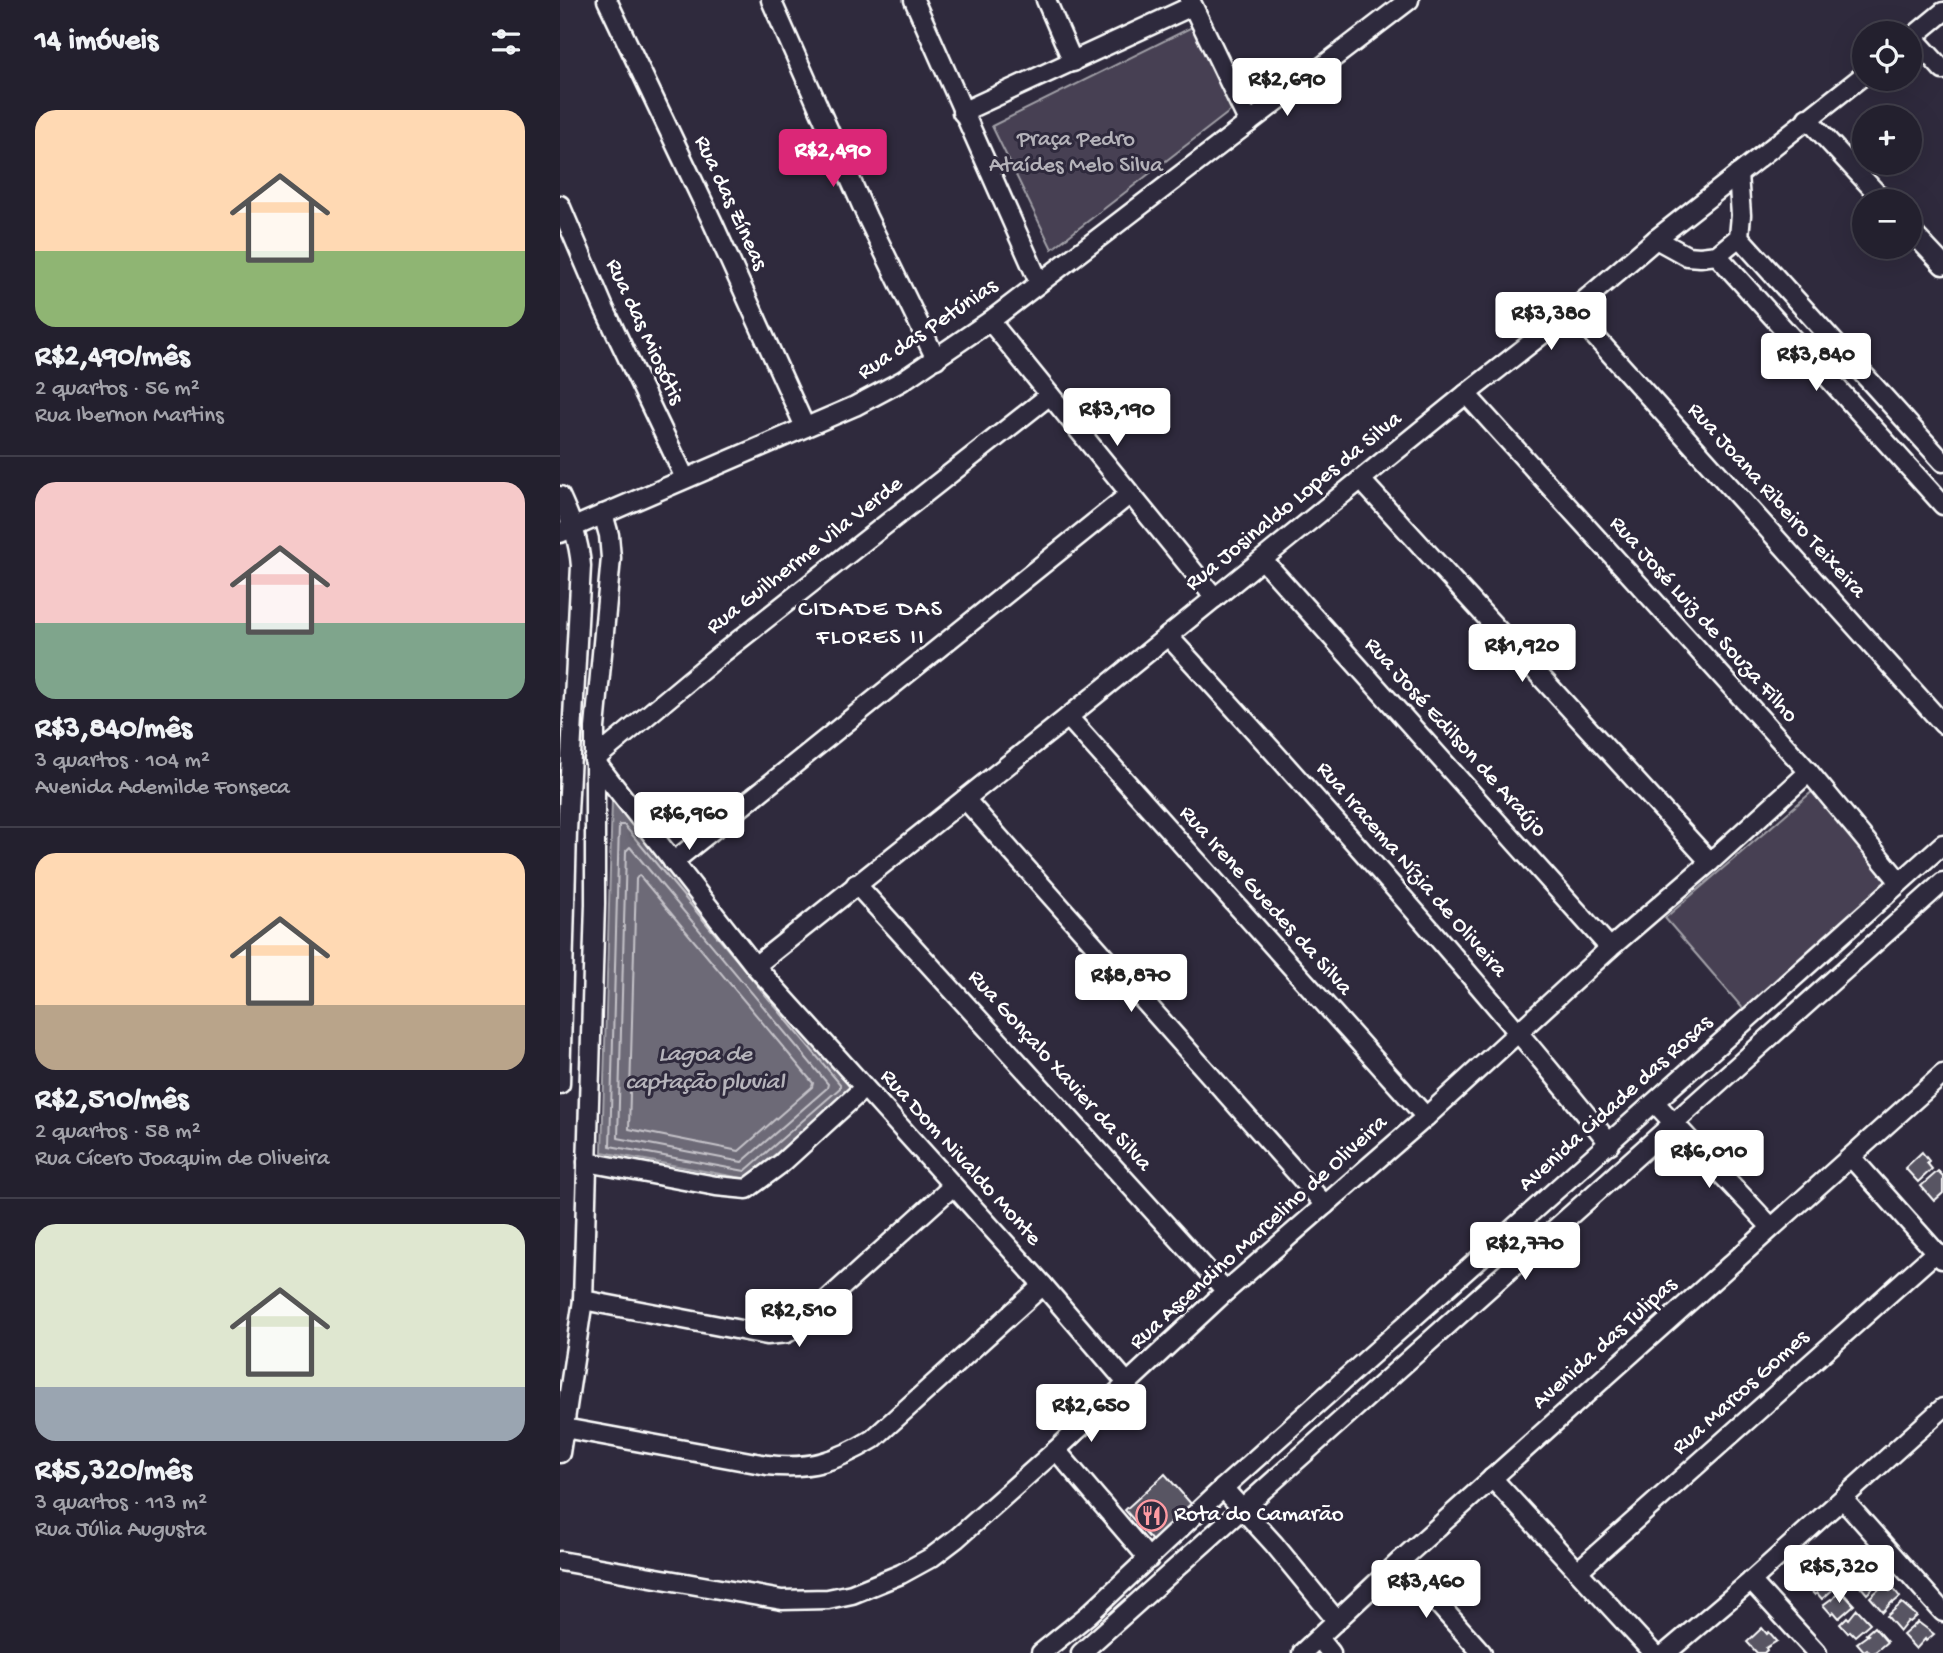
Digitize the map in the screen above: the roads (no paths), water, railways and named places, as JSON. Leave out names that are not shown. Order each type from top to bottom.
[{"type":"street","name":"Rua das Zíneas","points":[[607,0],[712,220],[805,427]]},
{"type":"street","points":[[771,0],[867,217],[936,359]]},
{"type":"street","points":[[914,0],[1039,282]]},
{"type":"street","points":[[1046,0],[1073,62]]},
{"type":"street","name":"Rua das Petúnias","points":[[567,530],[882,393],[990,321],[1409,0]]},
{"type":"street","points":[[962,112],[1073,62],[1191,3],[1249,123]]},
{"type":"street","points":[[1922,29],[1943,12]]},
{"type":"street","points":[[1922,49],[1943,70]]},
{"type":"street","name":"Rua Josinaldo Lopes da Silva","points":[[755,966],[1852,84]]},
{"type":"street","points":[[1807,118],[1873,189]]},
{"type":"street","points":[[1656,239],[1688,256],[1717,255],[1739,237],[1741,215],[1738,174]]},
{"type":"street","name":"Rua das Miosótis","points":[[560,205],[604,308],[685,478]]},
{"type":"street","points":[[1739,237],[1943,462]]},
{"type":"street","points":[[1922,243],[1943,265]]},
{"type":"street","points":[[1717,255],[1943,505]]},
{"type":"street","name":"Rua Joana Ribeiro Teixeira","points":[[1572,311],[1943,724]]},
{"type":"street","points":[[990,321],[1215,598]]},
{"type":"street","name":"Rua José Luiz de Souza Filho","points":[[1466,394],[1809,772],[1900,882]]},
{"type":"street","name":"Rua Guilherme Vila Verde","points":[[594,760],[720,655],[1050,395]]},
{"type":"street","points":[[1361,480],[1710,862]]},
{"type":"street","points":[[673,862],[1129,494]]},
{"type":"street","points":[[560,496],[567,530],[580,545],[581,566],[567,708],[571,758],[564,831],[560,1084]]},
{"type":"street","points":[[560,1453],[583,1300],[595,904],[595,728],[611,558],[609,535],[603,514]]},
{"type":"street","name":"Rua José Edilson de Araújo","points":[[1263,560],[1610,948]]},
{"type":"street","name":"Rua Iracema Nízia de Oliveira","points":[[1168,636],[1294,774],[1520,1032],[1610,1144]]},
{"type":"street","name":"Rua Irene Guedes da Silva","points":[[1068,717],[1426,1117]]},
{"type":"street","points":[[571,758],[594,760]]},
{"type":"street","name":"Rua Dom Nivaldo Monte","points":[[594,760],[755,966],[1043,1285],[1128,1384]]},
{"type":"street","name":"Rua Ascendino Marcelino de Oliveira","points":[[560,1561],[782,1600],[828,1599],[852,1594],[901,1574],[932,1557],[1056,1451],[1226,1291],[1426,1117],[1610,948],[1809,772]]},
{"type":"street","points":[[965,799],[1325,1205]]},
{"type":"street","name":"Avenida Cidade das Rosas","points":[[1041,1653],[1088,1615],[1223,1488],[1943,844]]},
{"type":"street","points":[[1081,1653],[1943,882]]},
{"type":"street","name":"Rua Gonçalo Xavier da Silva","points":[[856,884],[1226,1291]]},
{"type":"street","name":"Avenida das Tulipas","points":[[1302,1653],[1492,1478],[1942,1076]]},
{"type":"street","points":[[587,1163],[747,1189],[782,1163],[864,1088]]},
{"type":"street","points":[[1655,1103],[1771,1227]]},
{"type":"street","points":[[1851,1157],[1939,1256]]},
{"type":"street","points":[[583,1300],[767,1335],[788,1333],[953,1186]]},
{"type":"street","name":"Rua Marcos Gomes","points":[[1579,1570],[1939,1256]]},
{"type":"street","points":[[564,1428],[767,1465],[798,1467],[827,1462],[873,1439],[1043,1285]]},
{"type":"street","points":[[1666,1653],[1751,1581],[1943,1408]]},
{"type":"street","points":[[1056,1451],[1149,1559]]},
{"type":"street","points":[[1492,1478],[1653,1653]]},
{"type":"street","points":[[1223,1488],[1337,1621]]},
{"type":"street","points":[[1843,1499],[1943,1612]]},
{"type":"street","points":[[1400,1561],[1482,1653]]},
{"type":"street","points":[[1751,1581],[1817,1653]]},
{"type":"street","points":[[1319,1639],[1331,1653]]},
{"type":"water","name":"Lagoa de captação pluvial","points":[[612,799],[852,1087],[747,1179],[602,1152]]},
{"type":"place","name":"Rota do Camarão","points":[[1151,1515]]},
{"type":"district","name":"CIDADE DAS FLORES II","points":[[871,624]]},
{"type":"park label","name":"Praça Pedro Ataídes Melo Silva","points":[[1076,153]]}]
